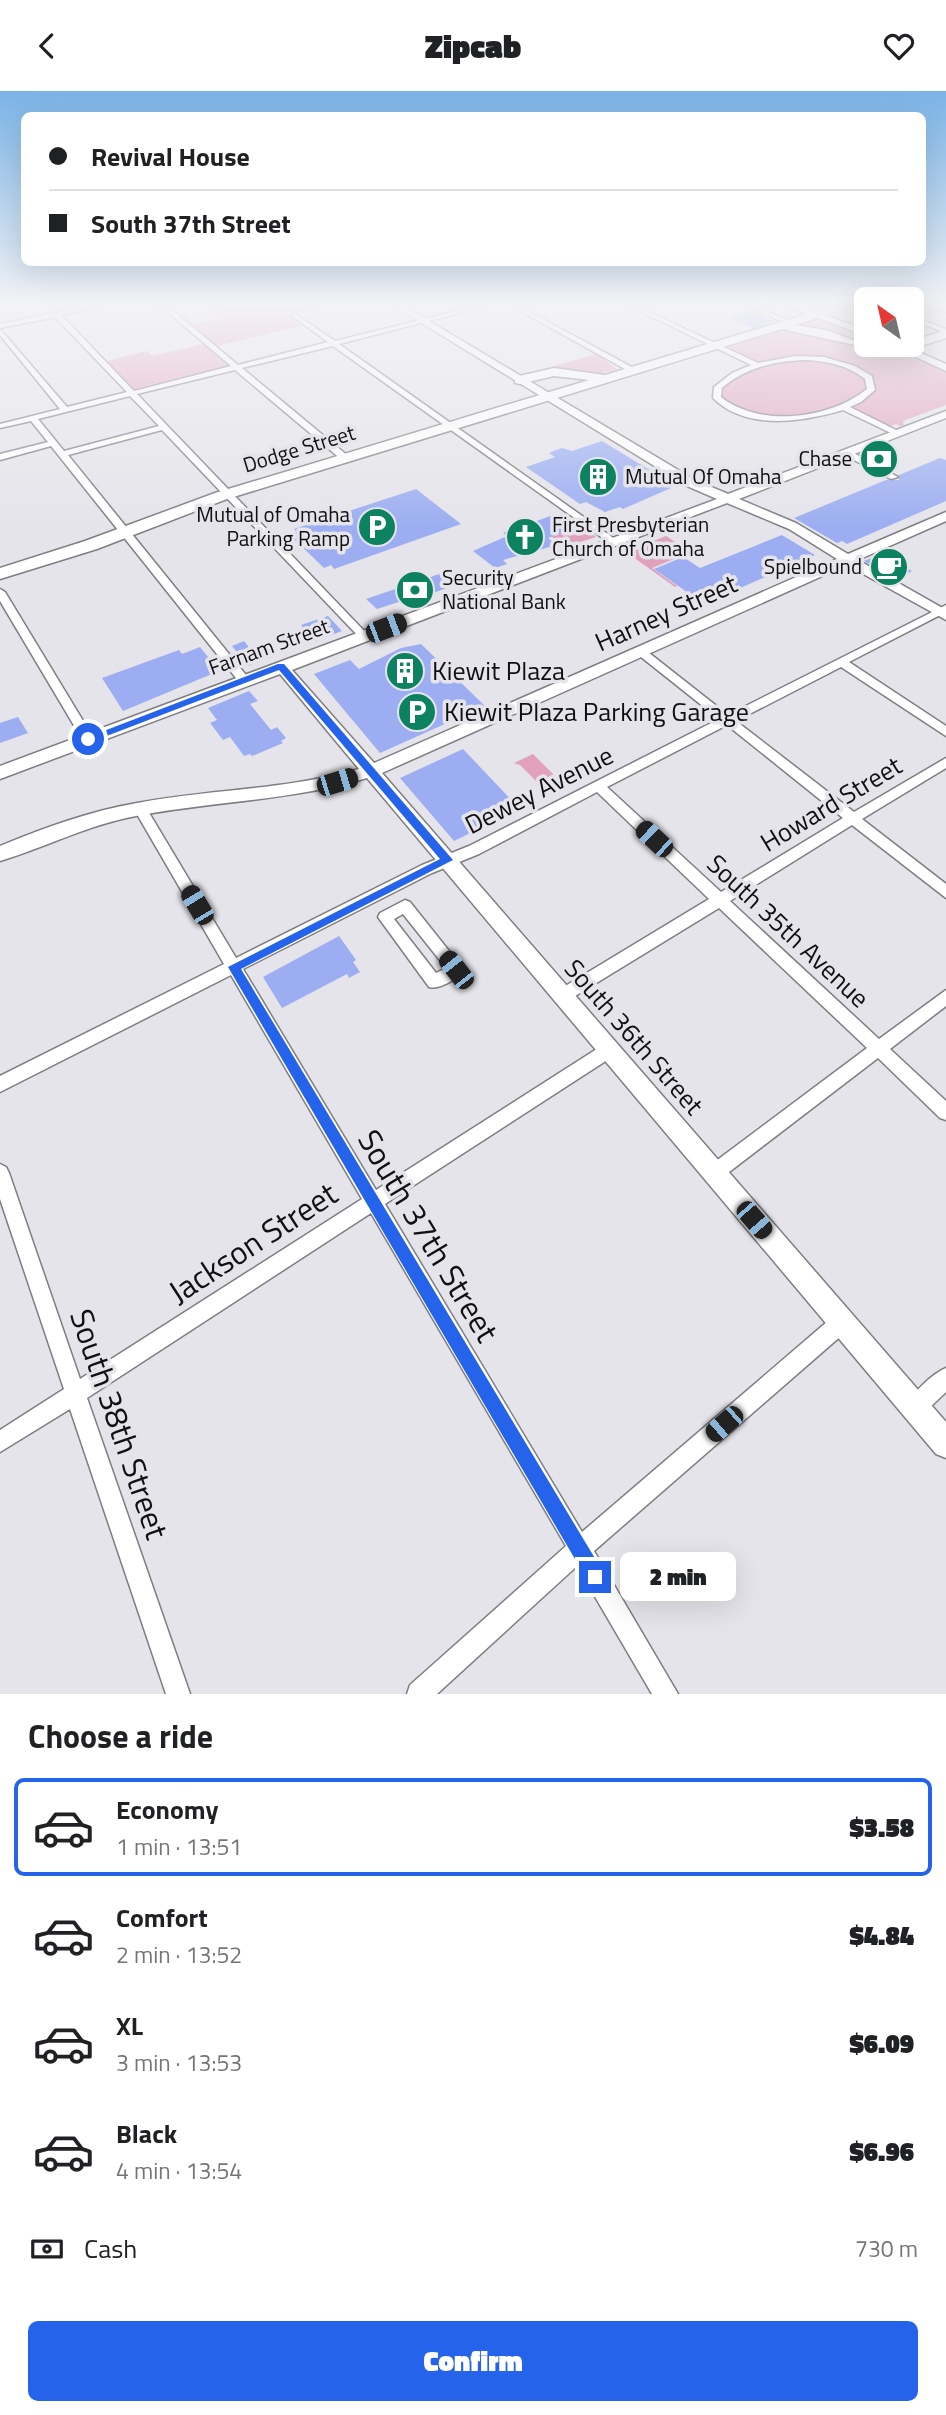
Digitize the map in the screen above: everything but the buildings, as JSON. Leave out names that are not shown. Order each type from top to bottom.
[{"type":"highway","points":[[520,380],[528,378]]},
{"type":"highway","name":"Dodge Street","points":[[0,574],[125,532],[228,493],[612,378]]},
{"type":"main road","points":[[516,378],[694,485],[793,528],[943,612]]},
{"type":"main road","name":"Farnam Street","points":[[0,773],[728,499],[946,414]]},
{"type":"main road","name":"Harney Street","points":[[0,854],[80,824],[140,809],[276,795],[371,771],[946,516]]},
{"type":"main road","name":"South 36th Street","points":[[281,666],[946,1444]]},
{"type":"street","points":[[39,378],[65,410]]},
{"type":"street","points":[[116,378],[364,636]]},
{"type":"street","points":[[2,423],[33,418],[194,378]]},
{"type":"street","points":[[249,378],[345,459]]},
{"type":"street","points":[[382,378],[614,542]]},
{"type":"street","points":[[734,378],[719,386],[715,394],[720,403],[741,414],[771,418],[810,415],[843,407],[863,397],[872,388],[868,378]]},
{"type":"street","points":[[843,407],[898,433]]},
{"type":"street","points":[[33,418],[244,680]]},
{"type":"street","points":[[63,454],[164,427]]},
{"type":"street","points":[[0,457],[54,443]]},
{"type":"street","points":[[847,453],[891,475]]},
{"type":"street","points":[[0,591],[88,739]]},
{"type":"street","name":"Dewey Avenue","points":[[0,1084],[598,786],[840,661],[943,612]]},
{"type":"street","points":[[640,651],[946,892]]},
{"type":"street","points":[[840,661],[946,732]]},
{"type":"street","name":"Howard Street","points":[[562,996],[946,762]]},
{"type":"street","name":"South 35th Avenue","points":[[598,786],[946,1112]]},
{"type":"street","name":"South 37th Street","points":[[140,809],[666,1694]]},
{"type":"street","points":[[381,893],[395,912]]},
{"type":"street","points":[[405,907],[456,970],[435,982],[385,917],[395,912],[405,907]]},
{"type":"street","points":[[714,1173],[946,996]]},
{"type":"street","name":"Jackson Street","points":[[0,1442],[609,1050]]},
{"type":"street","name":"South 38th Street","points":[[0,1173],[178,1694]]},
{"type":"street","points":[[419,1694],[579,1549],[842,1322]]},
{"type":"street","points":[[915,1408],[946,1378]]},
{"type":"shaded area","points":[[123,378],[180,378],[134,389]]},
{"type":"shaded area","points":[[735,378],[946,378],[946,405],[903,421],[904,425],[896,424],[886,428],[843,407],[817,414],[771,418],[726,407],[717,389]]},
{"type":"shaded area","points":[[570,519],[596,537],[568,546],[547,534],[572,529],[563,521]]},
{"type":"shaded area","points":[[666,536],[691,552],[652,568],[677,586],[675,587],[626,552],[616,552],[628,551]]},
{"type":"shaded area","points":[[533,754],[562,783],[546,791],[520,765],[514,763]]},
{"type":"place","name":"Chase","points":[[879,459]]},
{"type":"place","name":"Mutual Of Omaha","points":[[598,477]]},
{"type":"place","name":"Mutual of Omaha Parking Ramp","points":[[377,527]]},
{"type":"place","name":"First Presbyterian Church of Omaha","points":[[525,537]]},
{"type":"place","name":"Spielbound","points":[[889,567]]},
{"type":"place","name":"Security National Bank","points":[[415,590]]},
{"type":"place","name":"Kiewit Plaza","points":[[405,671]]},
{"type":"place","name":"Kiewit Plaza Parking Garage","points":[[417,712]]},
{"type":"route","points":[[88,739],[281,666],[448,860],[234,967],[595,1577]]}]
